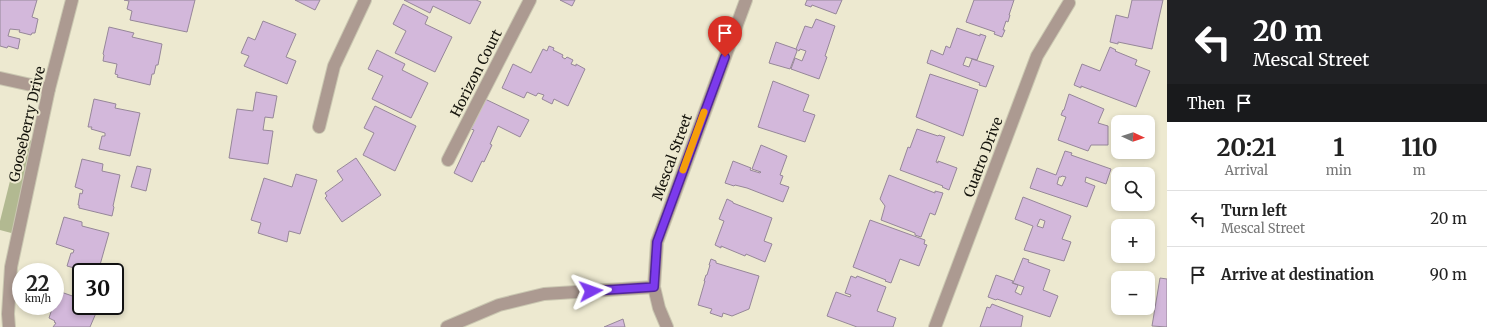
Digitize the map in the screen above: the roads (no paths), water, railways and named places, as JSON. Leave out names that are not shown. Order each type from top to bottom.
[{"type":"street","name":"Gooseberry Drive","points":[[9,327],[8,314],[11,267],[49,88],[72,0]]},
{"type":"street","points":[[319,127],[334,66],[365,0]]},
{"type":"street","name":"Horizon Court","points":[[448,160],[530,0]]},
{"type":"street","name":"Mescal Street","points":[[667,327],[659,308],[654,287],[657,242],[746,0]]},
{"type":"street","name":"Cuatro Drive","points":[[935,327],[1038,56],[1069,3]]},
{"type":"street","points":[[0,78],[49,88]]},
{"type":"street","points":[[447,327],[499,305],[544,294],[654,287]]}]
